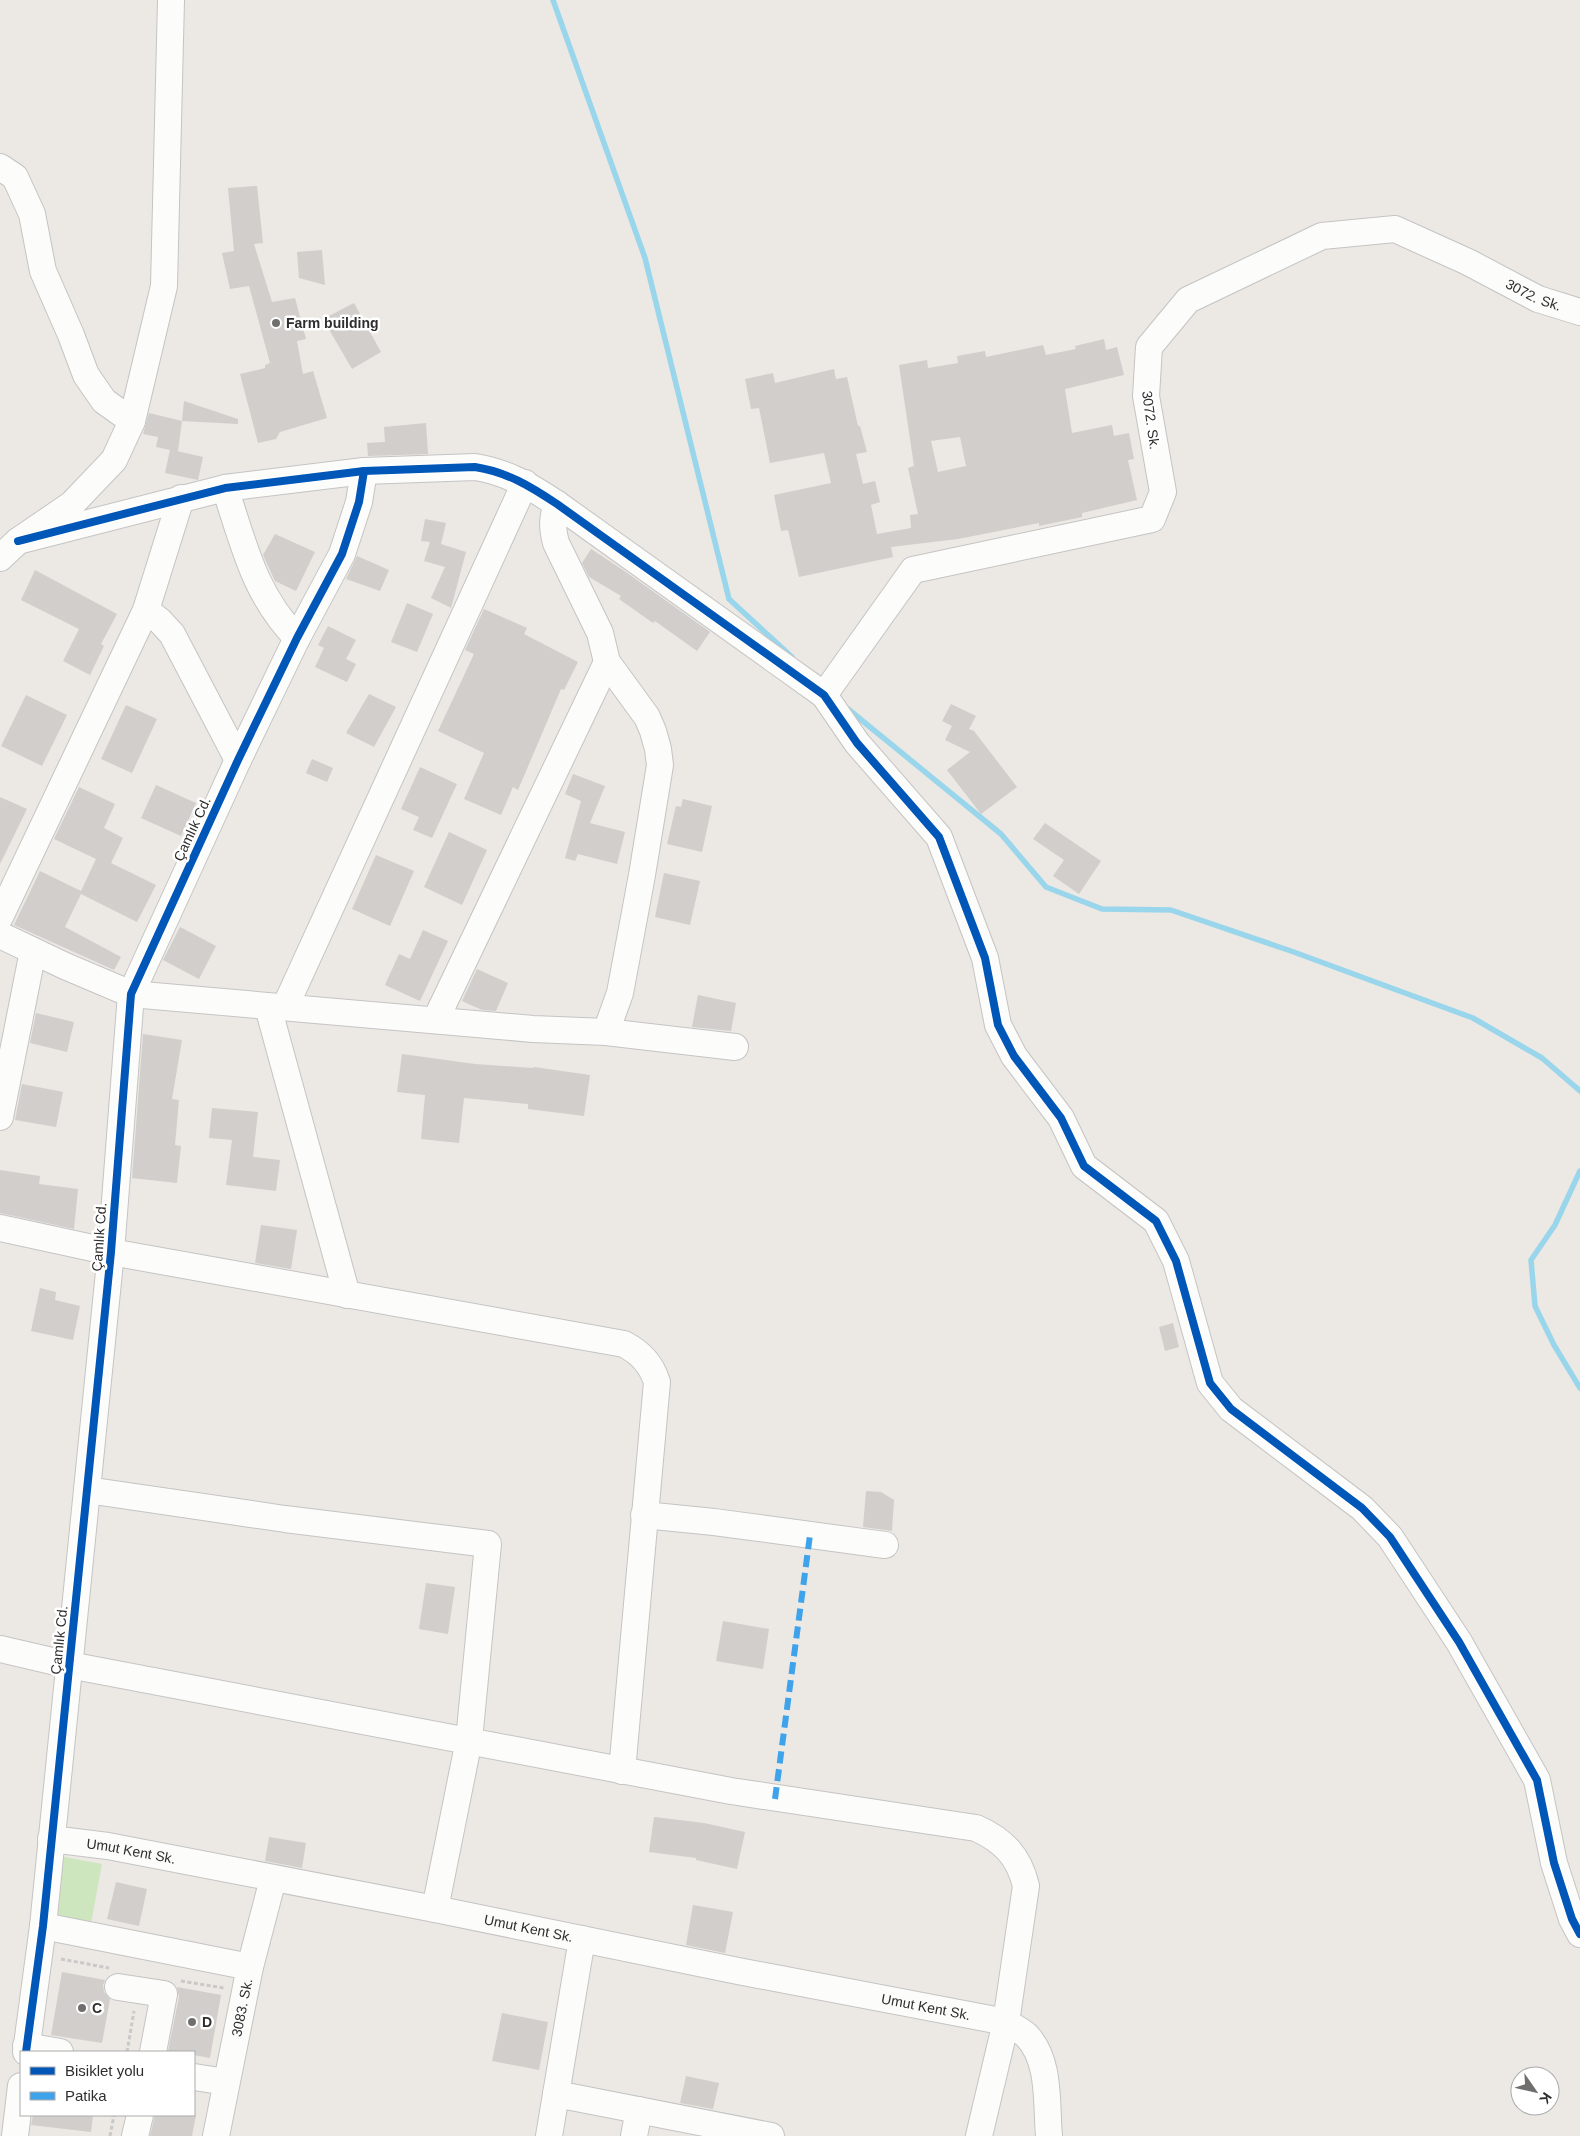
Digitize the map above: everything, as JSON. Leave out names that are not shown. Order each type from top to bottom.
[{"type":"street","points":[[9,550],[72,504],[114,460],[132,421],[164,286],[171,0]]},
{"type":"street","points":[[0,166],[15,177],[32,214],[43,271],[72,335],[86,375],[104,401],[132,421]]},
{"type":"street","name":"3072. Sk.","points":[[824,695],[913,570],[1152,519],[1163,492],[1146,396],[1149,347],[1188,300],[1322,236],[1395,229],[1468,262],[1538,299],[1580,312]]},
{"type":"street","points":[[9,550],[181,498],[225,488],[364,471],[475,467],[508,475],[525,483],[824,695],[856,743],[939,837],[984,958],[998,1025],[1014,1056],[1061,1118],[1084,1166],[1156,1221],[1176,1261],[1210,1383],[1230,1409],[1362,1508],[1390,1537],[1459,1642],[1537,1780],[1554,1863],[1572,1919],[1580,1934]]},
{"type":"street","name":"Çamlık Cd.","points":[[26,2049],[43,1926],[111,1252],[130,994],[238,760],[297,638],[342,554],[359,502],[364,471]]},
{"type":"street","points":[[347,1295],[277,1007],[525,483]]},
{"type":"street","points":[[225,488],[255,579],[270,607],[297,638]]},
{"type":"street","points":[[0,917],[146,610],[181,498]]},
{"type":"street","points":[[557,504],[553,515],[552,528],[556,542],[600,633],[607,662],[646,717],[656,740],[660,766],[620,993],[606,1032]]},
{"type":"street","points":[[146,610],[172,634],[238,760]]},
{"type":"street","points":[[436,1019],[607,662]]},
{"type":"street","points":[[0,934],[33,951],[130,994],[436,1019],[533,1029],[606,1032],[735,1047]]},
{"type":"street","points":[[1,1101],[33,951]]},
{"type":"street","points":[[0,1228],[111,1252],[624,1344],[637,1351],[647,1362],[657,1382],[622,1771]]},
{"type":"street","points":[[87,1490],[285,1520],[488,1544],[469,1740],[436,1909]]},
{"type":"street","points":[[644,1515],[714,1522],[885,1545]]},
{"type":"street","points":[[0,1649],[69,1665],[469,1740],[622,1771],[775,1799],[976,1828],[992,1835],[1004,1844],[1014,1856],[1026,1886],[1006,2022],[979,2136]]},
{"type":"street","name":"Umut Kent Sk.","points":[[51,1839],[108,1846],[1006,2022]]},
{"type":"street","name":"3083. Sk.","points":[[216,2136],[250,1967],[273,1879]]},
{"type":"street","points":[[43,1926],[250,1967]]},
{"type":"street","points":[[549,2136],[582,1939]]},
{"type":"street","points":[[115,1978],[164,1994],[152,2051]]},
{"type":"street","points":[[1006,2022],[1026,2035],[1037,2051],[1043,2068],[1049,2136]]},
{"type":"street","points":[[26,2049],[49,2051]]},
{"type":"street","points":[[195,2077],[226,2082]]},
{"type":"street","points":[[15,2136],[20,2094]]},
{"type":"street","points":[[556,2094],[771,2136]]},
{"type":"street","points":[[634,2136],[639,2110]]},
{"type":"street","points":[[135,2136],[140,2116]]},
{"type":"path","points":[[55,1958],[115,1978]]},
{"type":"path","points":[[180,1980],[229,1989]]},
{"type":"path","points":[[110,2136],[114,2116]]},
{"type":"green space","points":[[64,1857],[102,1864],[91,1923],[53,1916]]},
{"type":"building","points":[[257,186],[263,243],[254,244],[272,302],[295,298],[306,339],[297,341],[303,374],[313,371],[327,418],[280,432],[276,439],[258,443],[240,374],[265,368],[265,365],[270,363],[249,286],[230,289],[222,253],[234,251],[228,188]]},
{"type":"building","points":[[322,250],[325,285],[299,278],[297,252]]},
{"type":"building","points":[[354,303],[381,352],[352,369],[323,319]]},
{"type":"building","points":[[1104,339],[1106,350],[1117,347],[1124,375],[1065,389],[1072,433],[1112,425],[1114,436],[1129,433],[1134,459],[1128,460],[1137,500],[1082,513],[1082,517],[1039,526],[1039,523],[958,539],[891,547],[893,557],[799,577],[788,530],[781,531],[774,495],[831,483],[824,453],[770,463],[759,408],[751,409],[745,379],[773,373],[775,383],[834,369],[836,379],[847,377],[858,426],[860,426],[867,452],[856,454],[863,484],[875,481],[880,502],[871,505],[877,534],[911,528],[910,515],[918,514],[908,468],[914,466],[899,365],[927,360],[928,368],[958,363],[957,356],[985,351],[986,357],[1043,345],[1046,355],[1076,349],[1075,346]],"holes":[[[960,437],[966,466],[938,472],[931,441]]]},
{"type":"building","points":[[184,401],[238,419],[238,424],[182,421]]},
{"type":"building","points":[[149,413],[182,421],[177,451],[203,457],[198,480],[165,473],[170,450],[156,447],[158,437],[143,434]]},
{"type":"building","points":[[426,423],[428,454],[368,456],[367,443],[385,442],[384,427]]},
{"type":"building","points":[[425,519],[446,523],[441,544],[466,552],[451,608],[431,598],[445,567],[424,561],[430,542],[421,541]]},
{"type":"building","points":[[275,534],[315,552],[296,591],[275,581],[263,555]]},
{"type":"building","points":[[591,549],[710,632],[697,651],[655,621],[653,623],[619,599],[621,596],[589,577],[582,563]]},
{"type":"building","points":[[357,556],[389,570],[380,591],[346,579]]},
{"type":"building","points":[[35,570],[117,614],[101,644],[104,646],[90,675],[63,661],[79,629],[21,600]]},
{"type":"building","points":[[407,603],[433,614],[417,652],[391,642]]},
{"type":"building","points":[[484,609],[527,628],[524,634],[578,662],[564,690],[561,689],[518,790],[513,787],[501,815],[464,799],[484,753],[438,731],[474,654],[465,650]]},
{"type":"building","points":[[328,626],[356,640],[346,659],[356,664],[347,682],[315,667],[324,648],[318,645]]},
{"type":"building","points":[[369,694],[396,707],[374,747],[346,733]]},
{"type":"building","points":[[26,695],[67,715],[42,766],[1,746]]},
{"type":"building","points":[[951,704],[976,716],[969,729],[974,731],[1017,787],[981,814],[947,770],[970,752],[945,740],[952,726],[942,721]]},
{"type":"building","points":[[126,705],[157,719],[132,773],[101,759]]},
{"type":"building","points":[[312,759],[333,768],[327,782],[306,773]]},
{"type":"building","points":[[420,767],[457,784],[432,838],[413,830],[419,817],[401,809]]},
{"type":"building","points":[[573,774],[605,786],[590,823],[625,832],[617,864],[578,854],[575,861],[565,858],[581,801],[565,794]]},
{"type":"building","points":[[156,785],[196,803],[181,836],[141,818]]},
{"type":"building","points":[[79,787],[115,804],[104,828],[123,838],[111,863],[156,885],[137,922],[81,894],[65,927],[121,957],[114,970],[14,925],[40,871],[81,891],[96,859],[54,839]]},
{"type":"building","points":[[0,797],[27,809],[0,864]]},
{"type":"building","points":[[683,799],[712,806],[702,852],[667,844],[676,806],[681,807]]},
{"type":"building","points":[[1045,823],[1101,861],[1079,894],[1053,876],[1064,860],[1033,839]]},
{"type":"building","points":[[449,832],[487,850],[462,905],[424,887]]},
{"type":"building","points":[[376,855],[414,871],[390,926],[352,909]]},
{"type":"building","points":[[664,873],[700,881],[690,925],[655,917]]},
{"type":"building","points":[[180,927],[216,946],[199,979],[163,960]]},
{"type":"building","points":[[423,930],[448,941],[420,1001],[385,985],[399,954],[410,959]]},
{"type":"building","points":[[477,969],[508,983],[496,1011],[482,1010],[462,1001]]},
{"type":"building","points":[[698,995],[736,1003],[731,1031],[692,1027]]},
{"type":"building","points":[[36,1013],[74,1022],[67,1052],[30,1043]]},
{"type":"building","points":[[143,1034],[182,1040],[172,1099],[179,1100],[175,1145],[181,1146],[177,1183],[132,1178]]},
{"type":"building","points":[[402,1054],[475,1064],[534,1067],[590,1075],[584,1116],[528,1109],[528,1104],[464,1098],[459,1143],[421,1139],[425,1095],[397,1092]]},
{"type":"building","points":[[22,1084],[63,1092],[56,1127],[15,1120]]},
{"type":"building","points":[[212,1108],[258,1112],[253,1157],[280,1160],[276,1191],[226,1185],[232,1140],[209,1138]]},
{"type":"building","points":[[0,1170],[40,1176],[39,1184],[78,1189],[74,1229],[0,1213]]},
{"type":"building","points":[[261,1225],[297,1230],[291,1269],[255,1263]]},
{"type":"building","points":[[40,1288],[56,1292],[55,1300],[80,1306],[73,1340],[31,1331]]},
{"type":"building","points":[[1173,1323],[1179,1347],[1165,1351],[1159,1327]]},
{"type":"building","points":[[866,1491],[881,1492],[894,1500],[892,1531],[863,1527]]},
{"type":"building","points":[[426,1583],[455,1587],[448,1634],[419,1629]]},
{"type":"building","points":[[723,1621],[769,1629],[763,1669],[716,1661]]},
{"type":"building","points":[[654,1817],[704,1823],[745,1832],[737,1869],[696,1860],[696,1858],[649,1852]]},
{"type":"building","points":[[269,1837],[306,1843],[302,1868],[265,1861]]},
{"type":"building","points":[[116,1882],[147,1889],[139,1926],[107,1919]]},
{"type":"building","points":[[693,1905],[733,1912],[725,1953],[686,1945]]},
{"type":"building","name":"C","points":[[62,1972],[105,1980],[103,1985],[104,1992],[110,1999],[102,2043],[51,2035]]},
{"type":"building","name":"D","points":[[177,1987],[221,1995],[210,2058],[195,2055],[195,2051],[168,2051],[179,1997]]},
{"type":"building","points":[[502,2013],[548,2022],[539,2070],[492,2061]]},
{"type":"building","points":[[686,2076],[719,2083],[713,2109],[680,2103]]},
{"type":"building","points":[[196,2115],[192,2136],[150,2136],[155,2116]]},
{"type":"building","points":[[33,2116],[93,2116],[91,2132],[31,2125]]},
{"type":"waterway","points":[[553,0],[645,258],[729,599],[792,657]]},
{"type":"waterway","points":[[848,709],[1001,834],[1046,887],[1102,909],[1171,910],[1291,951],[1473,1018],[1542,1058],[1580,1091]]},
{"type":"waterway","points":[[1580,1171],[1555,1225],[1531,1260],[1535,1306],[1554,1345],[1580,1388]]},
{"type":"marked path","points":[[775,1799],[810,1535]]},
{"type":"cycle path","points":[[18,541],[225,488],[364,471],[475,467],[487,469],[508,476],[547,497],[824,695],[857,743],[939,837],[985,958],[998,1025],[1014,1056],[1061,1118],[1084,1166],[1156,1221],[1176,1261],[1210,1383],[1231,1409],[1362,1508],[1390,1537],[1459,1642],[1537,1780],[1554,1863],[1572,1919],[1580,1934]]},
{"type":"cycle path","points":[[26,2051],[43,1926],[111,1252],[131,994],[238,760],[297,638],[342,554],[359,502],[364,471]]},
{"type":"place","name":"Farm building","points":[[276,323]]},
{"type":"place","name":"C","points":[[82,2008]]},
{"type":"place","name":"D","points":[[192,2022]]}]
